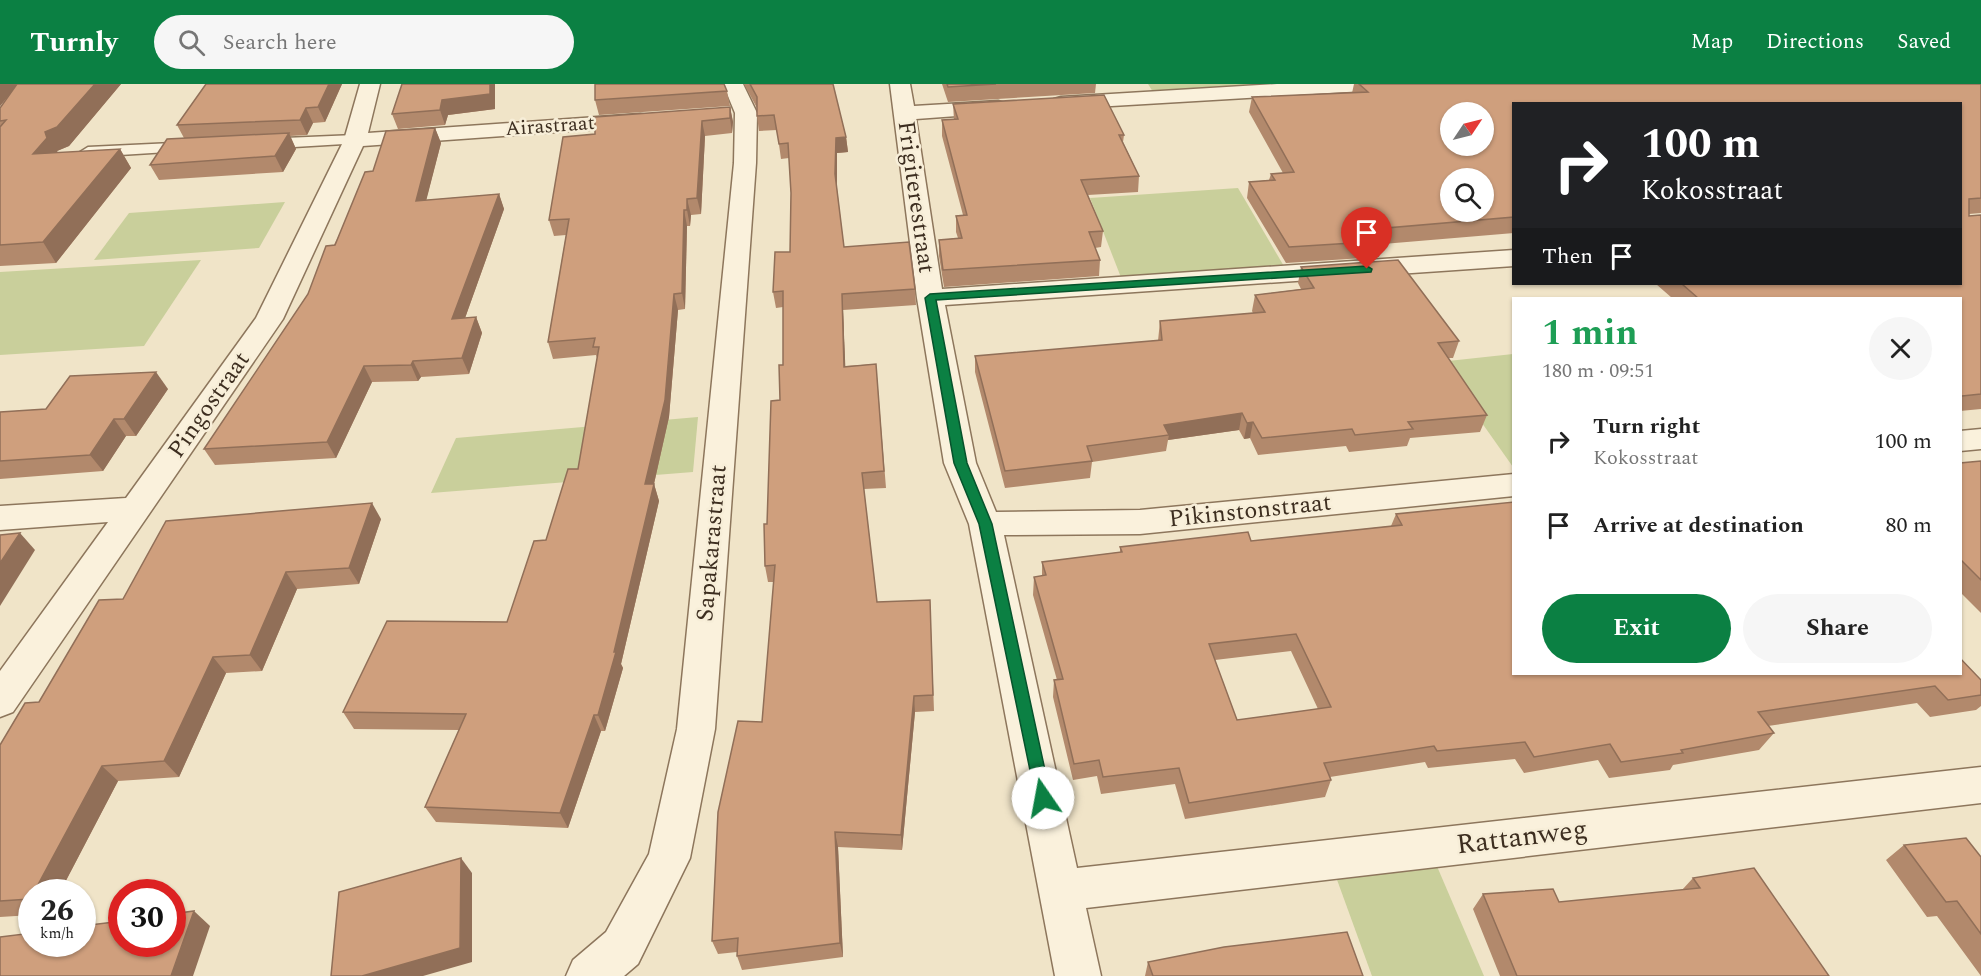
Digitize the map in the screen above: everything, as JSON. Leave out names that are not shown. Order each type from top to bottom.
[{"type":"street","name":"Pingostraat","points":[[0,701],[270,319],[355,140],[370,84]]},
{"type":"street","points":[[902,98],[1029,105],[1381,84]]},
{"type":"street","name":"Frigiterestraat","points":[[902,98],[930,298],[960,463],[985,524],[1078,976]]},
{"type":"street","name":"Sapakarastraat","points":[[588,976],[622,948],[669,858],[696,729],[745,163],[734,104]]},
{"type":"street","name":"Airastraat","points":[[355,140],[663,118]]},
{"type":"street","points":[[930,298],[1512,258]]},
{"type":"street","points":[[1962,441],[1981,440]]},
{"type":"street","name":"Pikinstonstraat","points":[[985,524],[1140,522],[1512,485]]},
{"type":"street","points":[[0,518],[134,509]]},
{"type":"street","name":"Rattanweg","points":[[1062,890],[1981,785]]},
{"type":"lane","points":[[245,144],[355,140]]},
{"type":"lane","points":[[66,153],[209,146]]},
{"type":"green space","points":[[1148,84],[1274,84],[1153,92]]},
{"type":"green space","points":[[1238,188],[1285,268],[1122,280],[1090,198]]},
{"type":"green space","points":[[285,202],[259,248],[94,260],[129,213]]},
{"type":"green space","points":[[201,260],[144,346],[0,355],[0,272]]},
{"type":"green space","points":[[1512,354],[1512,466],[1439,362]]},
{"type":"green space","points":[[698,417],[693,472],[431,493],[456,438]]},
{"type":"green space","points":[[1436,864],[1484,976],[1372,976],[1336,877]]},
{"type":"building","points":[[17,84],[95,84],[57,127],[45,132],[47,138],[33,154],[120,149],[43,242],[0,245],[0,127],[6,120],[0,121],[0,108]]},
{"type":"building","points":[[206,84],[329,84],[318,107],[306,108],[300,120],[177,125]]},
{"type":"building","points":[[402,84],[490,84],[490,94],[442,100],[440,110],[392,114]]},
{"type":"building","points":[[595,84],[724,84],[727,91],[595,100]]},
{"type":"building","points":[[750,84],[833,84],[846,137],[836,138],[835,174],[844,247],[909,242],[915,289],[842,294],[844,367],[876,364],[884,471],[862,473],[877,602],[930,600],[933,695],[914,696],[901,835],[835,832],[840,943],[737,956],[738,938],[712,941],[718,812],[738,721],[762,722],[775,565],[765,566],[764,524],[767,524],[771,401],[780,400],[779,365],[783,365],[783,291],[773,292],[775,252],[790,252],[791,193],[788,143],[779,144],[774,115],[757,116],[757,97]]},
{"type":"building","points":[[947,84],[996,84],[948,87]]},
{"type":"building","points":[[1359,84],[1981,84],[1981,198],[1969,199],[1969,216],[1981,215],[1981,394],[1962,396],[1962,297],[1697,297],[1683,285],[1962,285],[1962,102],[1512,102],[1512,217],[1494,219],[1494,168],[1440,168],[1440,222],[1456,222],[1375,229],[1384,241],[1289,247],[1249,182],[1275,180],[1271,174],[1294,172],[1252,97],[1368,92]]},
{"type":"building","points":[[1104,95],[1124,135],[1119,135],[1139,176],[1081,180],[1103,231],[1089,232],[1100,260],[943,270],[939,240],[962,238],[956,216],[967,215],[942,120],[958,119],[953,104]]},
{"type":"building","points":[[730,107],[730,118],[702,121],[697,198],[687,199],[687,210],[684,210],[682,293],[674,294],[665,400],[645,484],[654,484],[614,652],[616,652],[598,715],[594,715],[560,813],[425,807],[466,714],[343,712],[387,621],[507,622],[534,541],[546,540],[568,469],[578,469],[599,347],[593,347],[595,338],[548,342],[569,219],[549,220],[563,137],[595,134],[595,117]]},
{"type":"building","points":[[435,128],[416,201],[499,194],[452,319],[476,317],[462,358],[413,361],[411,365],[364,366],[327,442],[204,449],[308,294],[326,246],[335,245],[365,172],[373,171],[386,131]]},
{"type":"building","points":[[289,133],[275,156],[150,165],[167,139]]},
{"type":"building","points":[[1398,260],[1459,341],[1438,343],[1487,415],[1408,422],[1413,429],[1355,435],[1352,429],[1262,438],[1253,422],[1247,423],[1242,413],[1164,425],[1169,435],[1087,446],[1092,461],[1005,471],[975,356],[1162,340],[1160,321],[1265,312],[1255,295],[1314,288],[1301,267]]},
{"type":"building","points":[[156,372],[124,419],[114,419],[90,455],[0,461],[0,412],[46,409],[70,376]]},
{"type":"building","points":[[1981,461],[1981,580],[1962,561],[1962,463]]},
{"type":"building","points":[[1512,502],[1512,675],[1962,675],[1962,660],[1981,680],[1981,695],[1948,700],[1935,686],[1758,712],[1774,733],[1681,750],[1683,753],[1621,762],[1610,744],[1534,757],[1525,742],[1437,751],[1434,746],[1324,763],[1331,780],[1189,803],[1179,768],[1103,777],[1099,760],[1074,764],[1054,680],[1063,679],[1034,577],[1046,575],[1042,562],[1122,552],[1120,547],[1248,532],[1251,541],[1402,525],[1396,514]],"holes":[[[1296,634],[1331,707],[1237,720],[1209,644]]]},
{"type":"building","points":[[372,503],[349,568],[286,572],[250,655],[213,657],[164,761],[102,766],[41,879],[18,879],[18,900],[0,901],[0,745],[25,703],[39,702],[99,600],[123,599],[166,521]]},
{"type":"building","points":[[20,533],[0,563],[0,535]]},
{"type":"building","points":[[1966,838],[1981,857],[1981,934],[1957,901],[1946,902],[1904,845]]},
{"type":"building","points":[[461,858],[460,948],[362,976],[331,976],[339,892]]},
{"type":"building","points":[[1754,868],[1829,976],[1517,976],[1483,894],[1553,889],[1559,902],[1700,888],[1693,878]]},
{"type":"building","points":[[194,911],[186,934],[186,912]]},
{"type":"building","points":[[108,923],[108,957],[178,957],[171,976],[0,976],[0,937],[18,935],[18,957],[96,957],[96,924]]},
{"type":"building","points":[[1347,932],[1363,976],[1153,976],[1148,962],[1224,947]]},
{"type":"route","points":[[1043,798],[985,524],[960,463],[930,298],[1367,269]]}]
